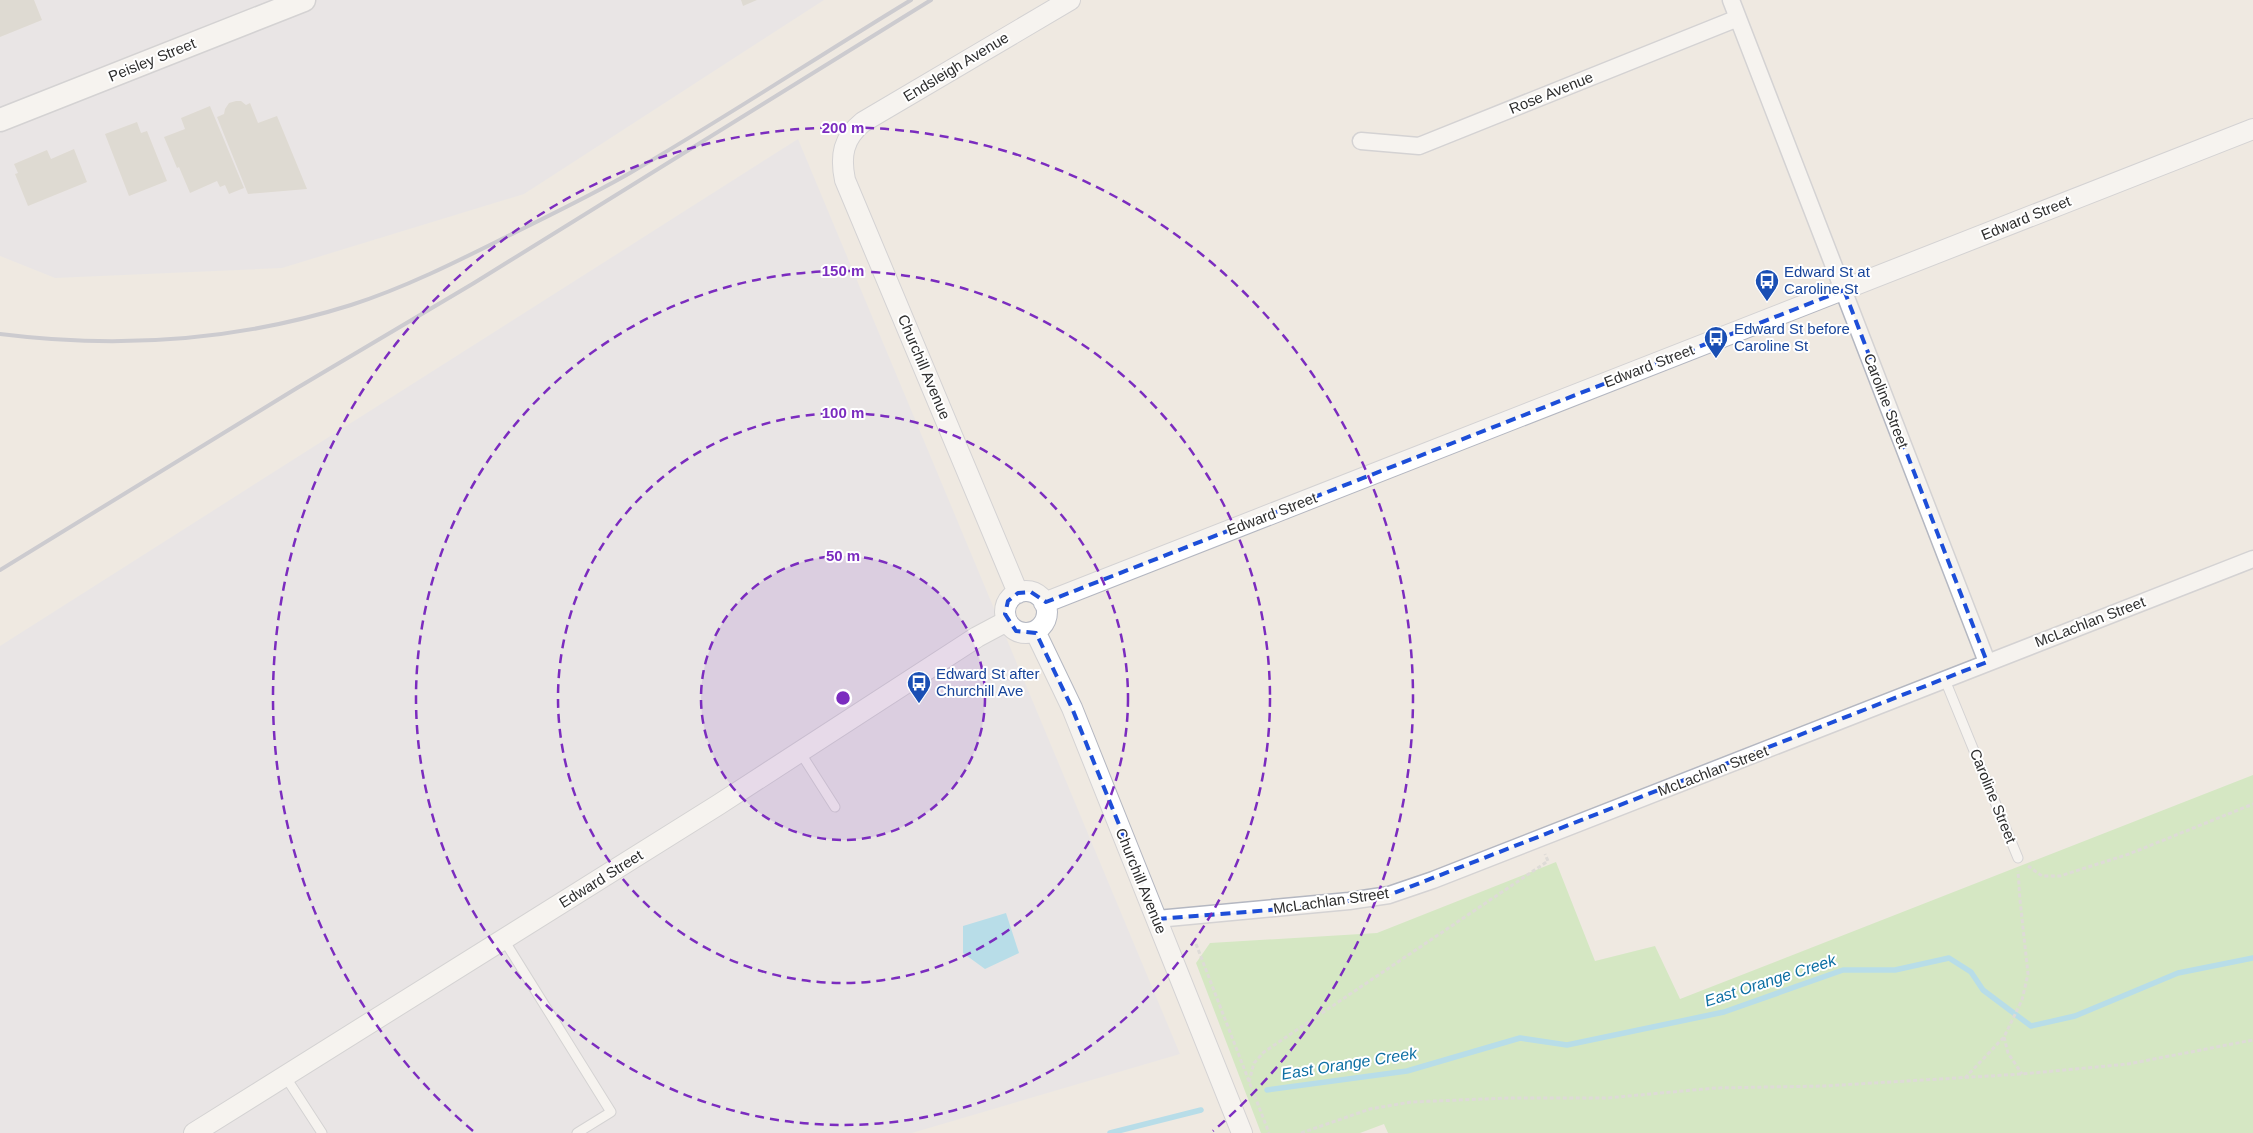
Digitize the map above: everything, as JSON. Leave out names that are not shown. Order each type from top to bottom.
[{"type":"main road","name":"Peisley Street","points":[[0,120],[304,0]]},
{"type":"street","name":"Endsleigh Avenue","points":[[847,140],[852,131],[863,122],[1070,0]]},
{"type":"street","name":"Caroline Street","points":[[1731,0],[1987,662]]},
{"type":"street","name":"Rose Avenue","points":[[1361,141],[1419,146],[1738,18]]},
{"type":"street","name":"Edward Street","points":[[1044,603],[2253,128]]},
{"type":"street","name":"Churchill Avenue","points":[[847,140],[842,152],[842,165],[846,180],[1018,593]]},
{"type":"street","name":"McLachlan Street","points":[[1157,919],[1308,907],[1389,894],[1433,880],[2253,559]]},
{"type":"street","points":[[1024,591],[1036,594],[1044,603],[1046,609],[1044,622],[1035,631],[1022,633],[1010,626],[1007,621],[1006,607],[1013,596],[1018,593],[1024,591]]},
{"type":"street","name":"Edward Street","points":[[194,1133],[504,940],[977,637],[1007,621]]},
{"type":"street","name":"Churchill Avenue","points":[[1035,631],[1072,708],[1242,1133]]},
{"type":"lane","name":"Caroline Street","points":[[1945,680],[2018,858]]},
{"type":"lane","points":[[800,752],[835,807]]},
{"type":"lane","points":[[504,940],[611,1112],[577,1133]]},
{"type":"lane","points":[[285,1076],[322,1133]]},
{"type":"path","points":[[2018,858],[2042,876],[2060,876],[2129,854],[2253,804]]},
{"type":"path","points":[[1249,1082],[1254,1063],[1264,1052],[1548,861],[1538,839]]},
{"type":"path","points":[[1965,1078],[2004,1037],[2021,1002],[2028,974],[2020,900],[2018,858]]},
{"type":"path","points":[[1196,944],[1269,1133]]},
{"type":"path","points":[[2004,1037],[2008,1053],[2022,1074]]},
{"type":"path","points":[[1300,1133],[1370,1109],[1411,1102],[1508,1098],[1608,1098],[1716,1088],[1824,1086],[2022,1074],[2128,1064],[2253,1040]]},
{"type":"highlighted area","points":[[1844,290],[1987,662],[1389,895],[1308,907],[1157,919],[1072,708],[1036,633],[1016,631],[1005,614],[1008,601],[1018,593],[1031,592],[1046,602]]},
{"type":"shaded area","points":[[0,0],[824,0],[524,194],[282,268],[55,278],[0,256]]},
{"type":"shaded area","points":[[798,139],[1180,1054],[912,1133],[0,1133],[0,646]]},
{"type":"green space","points":[[2253,775],[2253,1133],[1388,1133],[1384,1124],[1360,1133],[1261,1133],[1196,963],[1210,943],[1377,933],[1556,862],[1595,961],[1655,946],[1680,999]]},
{"type":"water","points":[[1006,913],[1019,953],[985,969],[963,953],[963,926]]},
{"type":"building","points":[[0,0],[34,0],[42,20],[0,37]]},
{"type":"building","points":[[741,0],[757,0],[743,6]]},
{"type":"building","points":[[241,101],[246,105],[250,103],[258,123],[277,116],[307,189],[248,194],[217,117],[224,114],[229,103]]},
{"type":"building","points":[[210,106],[244,188],[229,194],[225,185],[220,187],[217,181],[190,193],[164,137],[185,129],[181,118]]},
{"type":"building","points":[[137,122],[141,133],[147,131],[167,181],[129,196],[105,134]]},
{"type":"building","points":[[74,149],[87,182],[28,206],[15,174],[18,173],[14,164],[47,150],[51,159]]},
{"type":"waterway","name":"East Orange Creek","points":[[1267,1090],[1407,1071],[1520,1038],[1567,1045],[1724,1012],[1843,970],[1895,970],[1949,958],[1971,972],[1983,990],[2031,1026],[2075,1016],[2178,973],[2253,958]]},
{"type":"waterway","name":"East Orange Creek","points":[[1110,1133],[1201,1110]]},
{"type":"railway","points":[[0,334],[44,339],[89,341],[177,339],[265,327],[308,317],[371,298],[449,265],[569,206],[615,181],[701,131],[911,0]]},
{"type":"railway","points":[[0,570],[297,388],[474,283],[931,0]]},
{"type":"place","name":"Edward St at Caroline St","points":[[1767,302]]},
{"type":"place","name":"Edward St before Caroline St","points":[[1716,359]]},
{"type":"place","name":"Edward St after Churchill Ave","points":[[919,704]]}]
